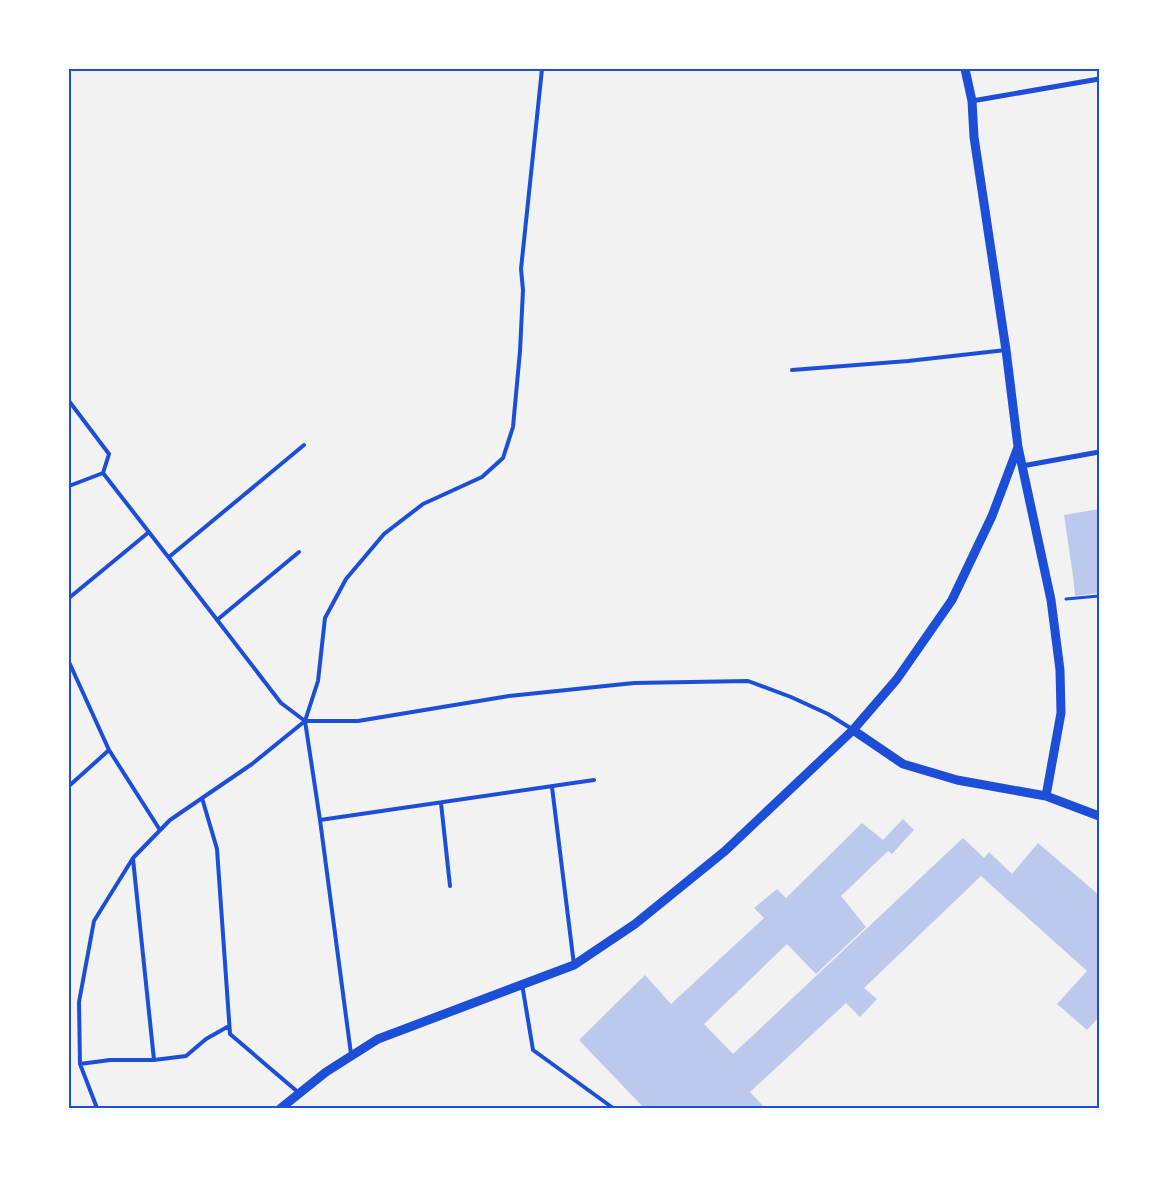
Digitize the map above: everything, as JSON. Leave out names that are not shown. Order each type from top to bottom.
[{"type":"street","points":[[965,69],[972,101],[974,136],[1006,350],[1018,447],[1050,600],[1060,670],[1061,713],[1046,796]]},
{"type":"street","points":[[972,101],[1099,79]]},
{"type":"street","points":[[281,1108],[326,1072],[378,1040],[574,965],[635,924],[725,851],[853,730],[897,679],[952,600],[992,516],[1018,447]]},
{"type":"street","points":[[1022,466],[1099,452]]},
{"type":"street","points":[[853,730],[903,764],[957,780],[1046,796],[1099,816]]},
{"type":"lane","points":[[352,1056],[306,721],[318,681],[325,618],[346,579],[384,534],[423,504],[482,477],[503,458],[513,427],[520,351],[523,290],[521,269],[542,69]]},
{"type":"lane","points":[[792,370],[908,361],[1006,350]]},
{"type":"lane","points":[[69,401],[109,454],[103,473]]},
{"type":"lane","points":[[169,557],[304,445]]},
{"type":"lane","points":[[103,473],[281,703],[306,721],[358,721],[509,696],[634,684],[748,681],[791,697],[828,714],[853,730]]},
{"type":"lane","points":[[69,486],[103,473]]},
{"type":"lane","points":[[69,598],[149,532]]},
{"type":"lane","points":[[218,620],[299,552]]},
{"type":"lane","points":[[69,662],[109,750],[160,830]]},
{"type":"lane","points":[[97,1108],[80,1064],[79,1002],[94,921],[133,858],[170,820],[252,764],[306,721]]},
{"type":"lane","points":[[69,786],[109,750]]},
{"type":"lane","points":[[320,820],[594,780]]},
{"type":"lane","points":[[552,787],[574,965]]},
{"type":"lane","points":[[202,798],[217,849],[230,1034],[299,1093]]},
{"type":"lane","points":[[441,802],[450,886]]},
{"type":"lane","points":[[133,858],[154,1060]]},
{"type":"lane","points":[[522,984],[533,1050],[613,1108]]},
{"type":"lane","points":[[80,1064],[110,1060],[154,1060],[186,1056],[206,1039],[229,1026]]},
{"type":"path","points":[[1050,600],[1099,596]]},
{"type":"building","points":[[1099,509],[1099,593],[1075,596],[1064,515]]},
{"type":"building","points":[[903,819],[914,830],[892,854],[888,851],[841,896],[866,927],[816,974],[787,944],[704,1024],[733,1054],[963,838],[984,858],[989,852],[1012,874],[1038,843],[1099,895],[1099,1017],[1087,1030],[1057,1004],[1087,971],[981,876],[864,988],[877,999],[860,1017],[846,1003],[750,1092],[763,1108],[644,1108],[579,1040],[645,975],[671,1004],[764,918],[754,908],[777,889],[786,898],[862,823],[883,840]]}]
